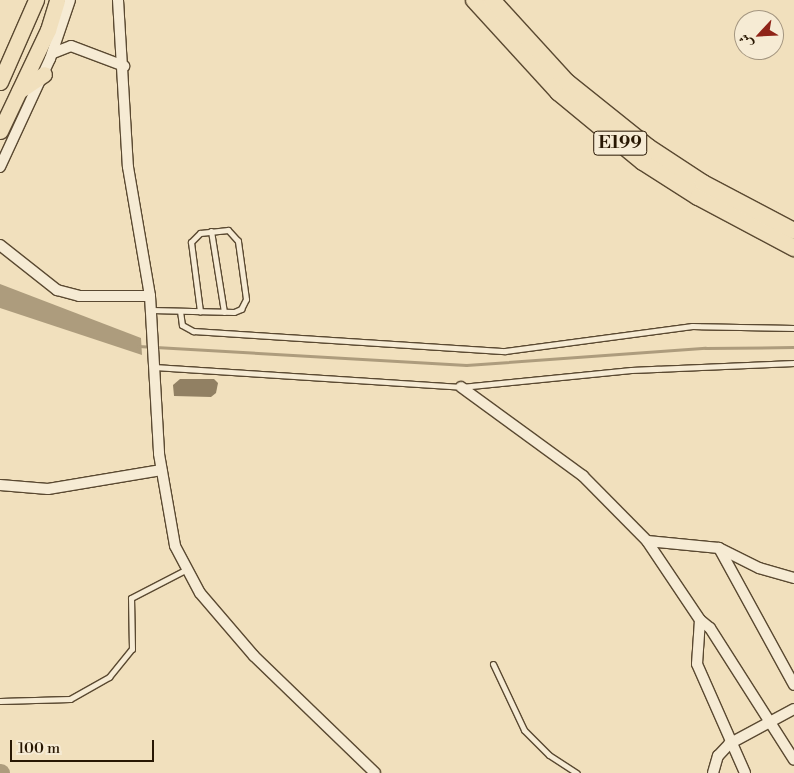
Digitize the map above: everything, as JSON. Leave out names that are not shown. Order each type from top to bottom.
[{"type":"highway","name":"E199","points":[[474,0],[558,92],[643,162],[698,198],[794,248]]},
{"type":"highway","name":"E199","points":[[492,0],[567,82],[648,148],[703,183],[794,231]]},
{"type":"main road","points":[[0,82],[36,0]]},
{"type":"main road","points":[[0,132],[48,30],[57,0]]},
{"type":"main road","points":[[18,92],[44,74]]},
{"type":"street","points":[[0,168],[53,53],[70,0]]},
{"type":"street","points":[[118,0],[124,66],[128,167],[150,296],[161,470],[175,546],[185,570],[254,656],[375,773]]},
{"type":"street","points":[[60,31],[71,46],[124,66]]},
{"type":"street","points":[[53,53],[71,46]]},
{"type":"street","points":[[0,245],[57,290],[79,296],[150,296]]},
{"type":"street","points":[[461,387],[583,476],[647,541],[700,620],[710,628],[771,720],[794,760]]},
{"type":"street","points":[[0,485],[48,489],[161,470]]},
{"type":"street","points":[[647,541],[719,548],[759,568],[794,578]]},
{"type":"street","points":[[719,548],[794,685]]},
{"type":"street","points":[[700,620],[697,664],[729,744],[745,773]]},
{"type":"street","points":[[714,773],[718,756],[729,744],[794,709]]},
{"type":"lane","points":[[151,310],[224,312],[238,311],[246,299],[238,240],[228,230],[197,234],[191,242],[200,311]]},
{"type":"lane","points":[[211,231],[224,312]]},
{"type":"lane","points":[[180,311],[182,325],[193,332],[505,351],[692,326],[794,328]]},
{"type":"lane","points":[[153,367],[461,387],[631,370],[794,363]]},
{"type":"lane","points":[[0,701],[70,699],[109,677],[132,649],[131,598],[185,570]]},
{"type":"lane","points":[[493,664],[524,730],[549,755],[577,773]]},
{"type":"shaded area","points":[[0,284],[141,338],[142,355],[0,308]]},
{"type":"building","points":[[180,379],[214,379],[218,383],[216,393],[211,397],[174,396],[173,385]]},
{"type":"waterway","points":[[138,346],[466,365],[705,348],[794,347]]}]
